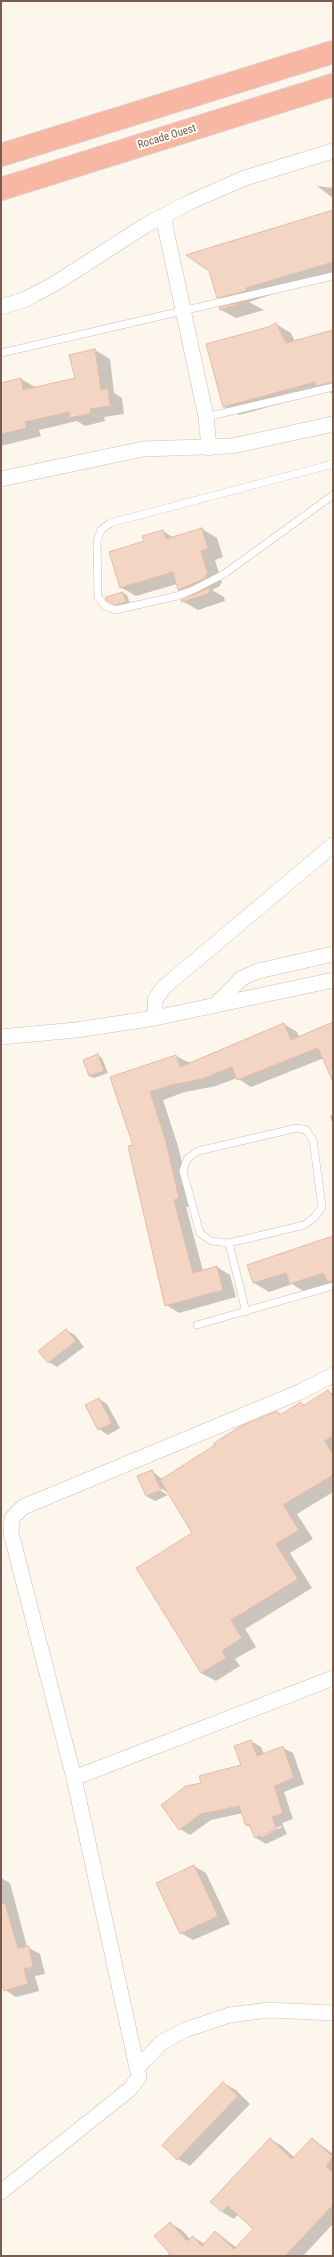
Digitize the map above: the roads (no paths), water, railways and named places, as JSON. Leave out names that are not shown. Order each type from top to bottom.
[{"type":"highway","points":[[1,155],[333,52]]},
{"type":"highway","name":"Rocade Ouest","points":[[1,188],[333,85]]},
{"type":"street","points":[[1,307],[26,299],[56,283],[163,216],[245,178],[333,151]]},
{"type":"street","points":[[163,216],[206,417],[209,448]]},
{"type":"street","points":[[1,479],[143,449],[171,446],[209,448],[232,446],[333,424]]},
{"type":"street","points":[[155,1018],[155,1000],[164,987],[333,845]]},
{"type":"street","points":[[214,1006],[238,981],[258,971],[333,954]]},
{"type":"street","points":[[1,1037],[76,1030],[155,1018],[333,980]]},
{"type":"street","points":[[1,2192],[130,2089],[139,2076],[74,1778],[8,1525],[16,1512],[23,1506],[302,1392],[333,1375]]},
{"type":"street","points":[[74,1778],[333,1678]]},
{"type":"street","points":[[138,2066],[162,2042],[185,2030],[229,2015],[269,2010],[333,2013]]},
{"type":"lane","points":[[1,353],[333,276]]},
{"type":"lane","points":[[206,417],[333,387]]},
{"type":"lane","points":[[333,464],[110,523],[101,530],[97,541],[98,597],[105,606],[115,610],[177,596],[194,590],[234,568],[333,495]]},
{"type":"lane","points":[[297,1128],[306,1130],[313,1140],[322,1207],[315,1217],[304,1225],[229,1244],[211,1241],[200,1233],[183,1171],[187,1159],[198,1151],[297,1128]]},
{"type":"lane","points":[[229,1244],[246,1312]]},
{"type":"lane","points":[[197,1325],[333,1286]]}]
